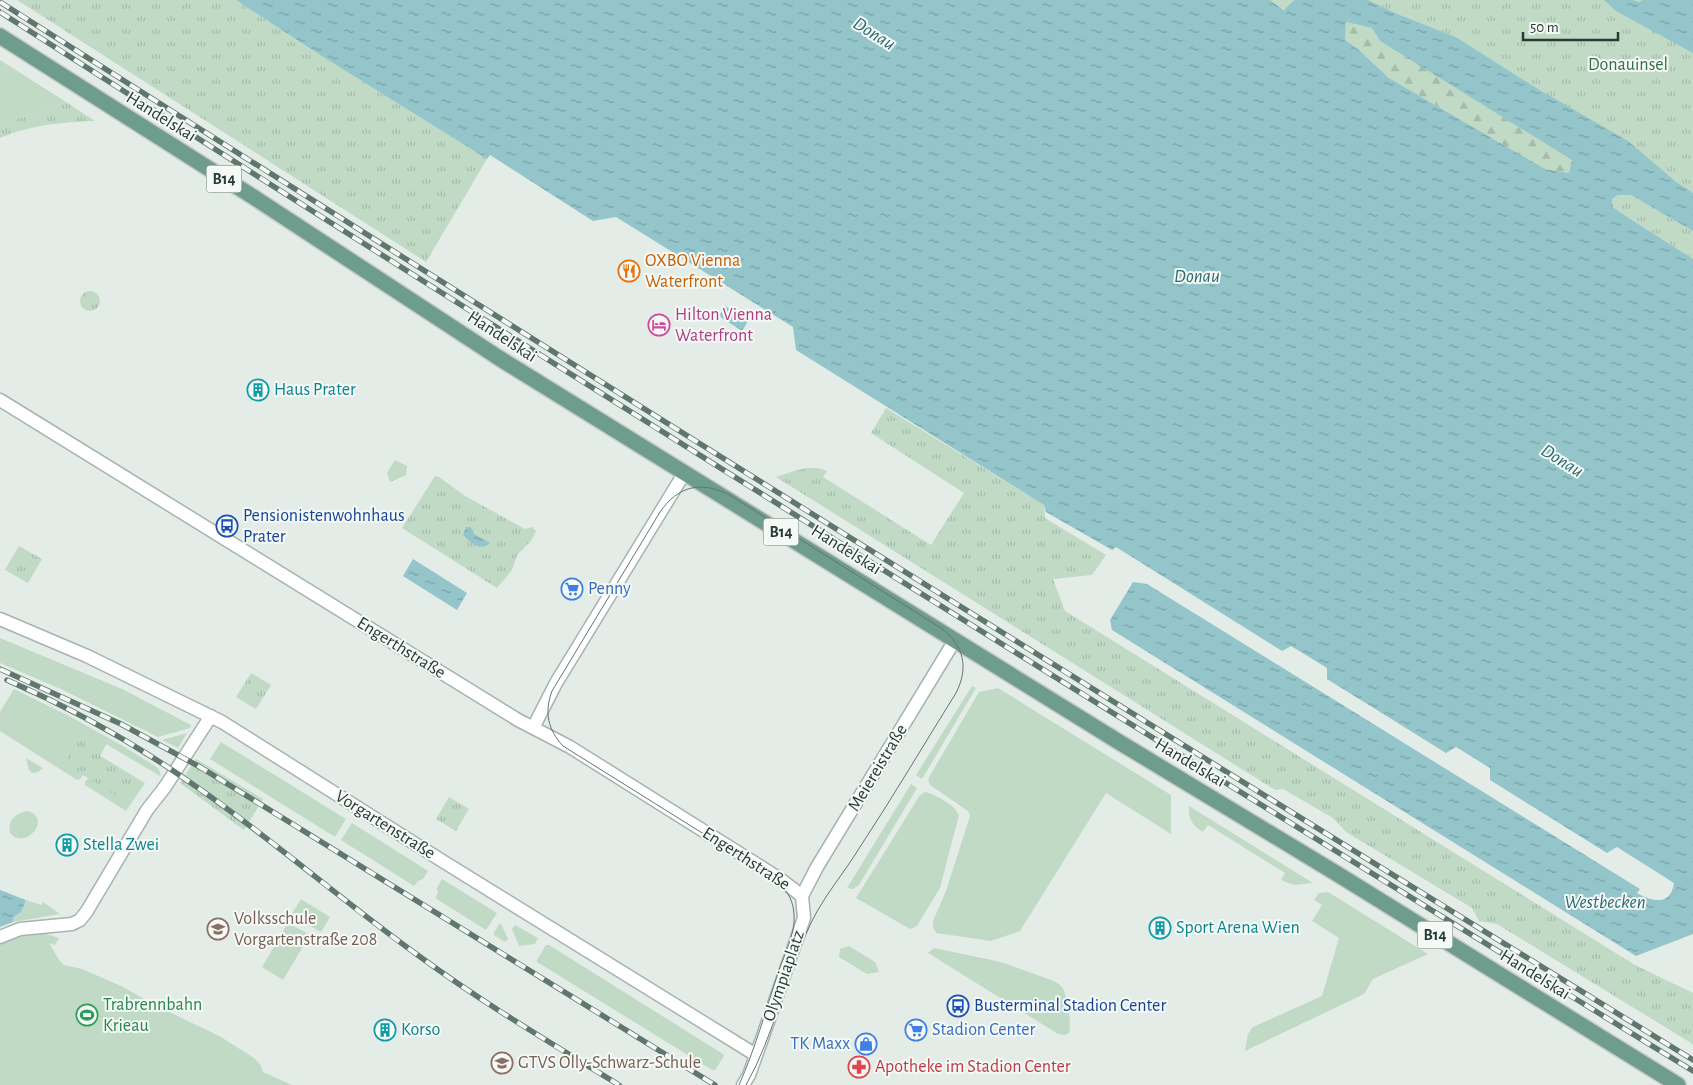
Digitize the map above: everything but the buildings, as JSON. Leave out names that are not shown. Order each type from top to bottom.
[{"type":"main road","name":"Handelskai","points":[[0,36],[258,200],[499,358],[1678,1085]]},
{"type":"street","name":"Engerthstraße","points":[[0,400],[533,728],[570,747],[780,878],[802,896]]},
{"type":"street","points":[[533,728],[556,683],[685,472]]},
{"type":"street","name":"Vorgartenstraße","points":[[0,619],[87,656],[210,716],[756,1055]]},
{"type":"street","name":"Meiereistraße","points":[[802,896],[817,867],[955,640]]},
{"type":"street","points":[[0,937],[20,929],[72,924],[80,920],[147,810],[165,787],[210,716]]},
{"type":"street","name":"Olympiaplatz","points":[[756,1055],[804,918],[802,896]]},
{"type":"street","points":[[743,1085],[749,1075],[756,1055]]},
{"type":"green space","points":[[17,0],[236,0],[320,55],[487,159],[426,262]]},
{"type":"green space","points":[[1270,0],[1294,0],[1285,10]]},
{"type":"green space","name":"Donauinsel","points":[[1368,0],[1693,0],[1693,193],[1538,89],[1456,37],[1395,13]]},
{"type":"green space","points":[[1346,22],[1372,28],[1380,41],[1573,160],[1569,173],[1545,169],[1389,78],[1359,50],[1344,40]]},
{"type":"green space","points":[[0,60],[66,102],[0,125]]},
{"type":"green space","points":[[66,102],[95,121],[46,125],[0,138],[0,125]]},
{"type":"green space","points":[[1618,195],[1631,195],[1693,231],[1693,259],[1613,207],[1612,199]]},
{"type":"green space","points":[[90,291],[97,294],[100,301],[97,308],[90,311],[83,308],[80,301],[83,294]]},
{"type":"green space","points":[[886,408],[1044,505],[1045,518],[1106,555],[1092,575],[1053,579],[1065,611],[1635,965],[1693,993],[1693,1046],[1497,924],[1479,921],[1472,908],[1346,832],[1333,818],[1283,789],[1275,790],[776,477],[808,468],[827,471],[823,477],[931,545],[964,493],[871,433]]},
{"type":"green space","points":[[395,460],[407,466],[406,475],[390,482],[387,473]]},
{"type":"green space","points":[[435,476],[465,496],[525,529],[532,527],[536,531],[531,541],[517,555],[512,570],[497,588],[402,528]]},
{"type":"green space","points":[[19,546],[42,559],[28,583],[5,570]]},
{"type":"green space","points":[[0,638],[122,689],[191,725],[190,728],[158,737],[63,690],[0,663]]},
{"type":"green space","points":[[251,673],[271,685],[256,709],[236,697]]},
{"type":"green space","points":[[972,686],[976,688],[922,779],[916,775]]},
{"type":"green space","points":[[998,688],[1171,795],[1171,834],[1106,793],[1020,931],[991,941],[936,933],[933,927],[933,921],[946,891],[970,816],[968,811],[930,785],[928,779],[979,692]]},
{"type":"green space","points":[[14,689],[69,716],[123,746],[158,768],[161,775],[106,744],[100,756],[145,783],[126,811],[85,785],[90,776],[85,773],[77,780],[0,731],[0,712]]},
{"type":"green space","points":[[84,732],[106,744],[100,756],[135,777],[121,799],[64,763]]},
{"type":"green space","points":[[187,733],[178,748],[162,740]]},
{"type":"green space","points":[[221,742],[346,819],[335,837],[210,759]]},
{"type":"green space","points":[[26,758],[43,768],[38,772],[32,773],[29,770]]},
{"type":"green space","points":[[196,759],[263,799],[244,830],[180,783]]},
{"type":"green space","points":[[911,784],[917,788],[859,885],[853,889],[847,888]]},
{"type":"green space","points":[[926,792],[949,804],[959,815],[940,888],[917,926],[910,929],[856,898],[920,795]]},
{"type":"green space","points":[[449,797],[469,809],[456,831],[436,819]]},
{"type":"green space","points":[[1189,806],[1313,883],[1294,885],[1281,880],[1285,873],[1208,825],[1203,832],[1192,821],[1189,815]]},
{"type":"green space","points":[[28,811],[35,815],[38,820],[37,826],[29,836],[16,838],[10,833],[11,821],[16,815]]},
{"type":"green space","points":[[352,823],[428,871],[423,879],[414,886],[341,840]]},
{"type":"green space","points":[[442,879],[497,913],[486,930],[435,898],[438,893],[437,888]]},
{"type":"green space","points":[[1328,892],[1428,954],[1373,979],[1364,994],[1245,1051],[1248,1034],[1253,1027],[1322,996],[1339,938],[1312,921],[1322,905],[1314,900],[1319,893]]},
{"type":"green space","points":[[301,899],[330,917],[321,932],[291,915]]},
{"type":"green space","points":[[26,900],[41,905],[43,902],[60,914],[13,922],[13,918],[19,914]]},
{"type":"green space","points":[[288,923],[310,935],[283,980],[262,967]]},
{"type":"green space","points":[[499,924],[501,924],[508,939],[505,942],[494,935]]},
{"type":"green space","points":[[515,925],[538,938],[535,944],[519,946],[512,929]]},
{"type":"green space","name":"Trabrennbahn Krieau","points":[[26,933],[43,933],[59,938],[55,945],[49,943],[64,965],[82,969],[121,986],[221,1037],[254,1058],[260,1064],[263,1072],[292,1085],[0,1085],[0,943]]},
{"type":"green space","points":[[546,945],[549,945],[723,1054],[724,1056],[715,1070],[712,1070],[537,962]]},
{"type":"green space","points":[[849,946],[875,962],[879,972],[867,974],[839,957],[840,949]]},
{"type":"green space","points":[[934,948],[1001,962],[1059,984],[1065,992],[1069,1033],[1065,1035],[1058,1034],[928,953]]},
{"type":"water","name":"Donau","points":[[236,0],[1270,0],[1284,10],[1294,0],[1368,0],[1395,13],[1456,37],[1538,89],[1628,141],[1675,181],[1693,193],[1693,231],[1631,195],[1618,195],[1612,199],[1613,207],[1693,259],[1693,934],[1636,956],[1112,630],[1110,620],[1133,582],[1147,584],[1640,889],[1637,893],[1660,900],[1669,896],[1672,890],[1674,883],[1617,847],[1607,853],[1490,780],[1490,768],[1456,747],[1446,753],[1327,679],[1327,668],[1291,646],[1282,651],[1116,547],[1112,550],[1046,512],[1044,505],[796,350],[793,327],[616,217],[593,221],[490,155],[487,159],[320,55]],"holes":[[[1346,22],[1372,28],[1380,41],[1572,160],[1569,173],[1545,169],[1389,78],[1359,50],[1345,40]]]},
{"type":"water","points":[[1604,0],[1632,0],[1639,2],[1643,0],[1693,0],[1693,53],[1616,11]]},
{"type":"water","points":[[725,306],[749,320],[742,331],[719,316]]},
{"type":"water","points":[[466,527],[470,527],[474,534],[490,543],[487,546],[480,547],[473,543],[463,535]]},
{"type":"water","points":[[413,559],[467,593],[457,610],[403,576]]},
{"type":"water","points":[[0,890],[26,900],[21,912],[13,918],[13,922],[0,927]]},
{"type":"tram line","points":[[739,1085],[793,929],[794,914],[790,897],[784,888],[771,876],[563,746],[554,734],[548,713],[552,691],[660,512],[674,496],[690,488],[699,487],[718,490],[728,494],[941,628],[955,642],[962,658],[963,666],[956,693],[811,923],[794,964],[765,1046],[746,1085]]},
{"type":"railway","points":[[0,2],[844,534],[1693,1060]]},
{"type":"railway","points":[[0,12],[844,546],[1693,1071]]},
{"type":"railway","points":[[0,669],[121,724],[200,767],[715,1085]]},
{"type":"railway","points":[[7,680],[55,702],[102,727],[169,768],[249,825],[390,935],[443,973],[619,1085]]},
{"type":"place","name":"OXBO Vienna Waterfront","points":[[629,271]]},
{"type":"place","name":"Hilton Vienna Waterfront","points":[[659,325]]},
{"type":"place","name":"Haus Prater","points":[[258,390]]},
{"type":"place","name":"Pensionistenwohnhaus Prater","points":[[227,526]]},
{"type":"place","name":"Penny","points":[[572,589]]},
{"type":"place","name":"Stella Zwei","points":[[67,845]]},
{"type":"place","name":"Sport Arena Wien","points":[[1160,928]]},
{"type":"place","name":"Volksschule Vorgartenstraße 208","points":[[218,929]]},
{"type":"place","name":"Busterminal Stadion Center","points":[[958,1006]]},
{"type":"place","name":"Trabrennbahn Krieau","points":[[87,1015]]},
{"type":"place","name":"Korso","points":[[385,1030]]},
{"type":"place","name":"Stadion Center","points":[[916,1030]]},
{"type":"place","name":"TK Maxx","points":[[866,1044]]},
{"type":"place","name":"GTVS Olly-Schwarz-Schule","points":[[502,1063]]},
{"type":"place","name":"Apotheke im Stadion Center","points":[[859,1067]]},
{"type":"water label","name":"Westbecken","points":[[1605,902]]}]
